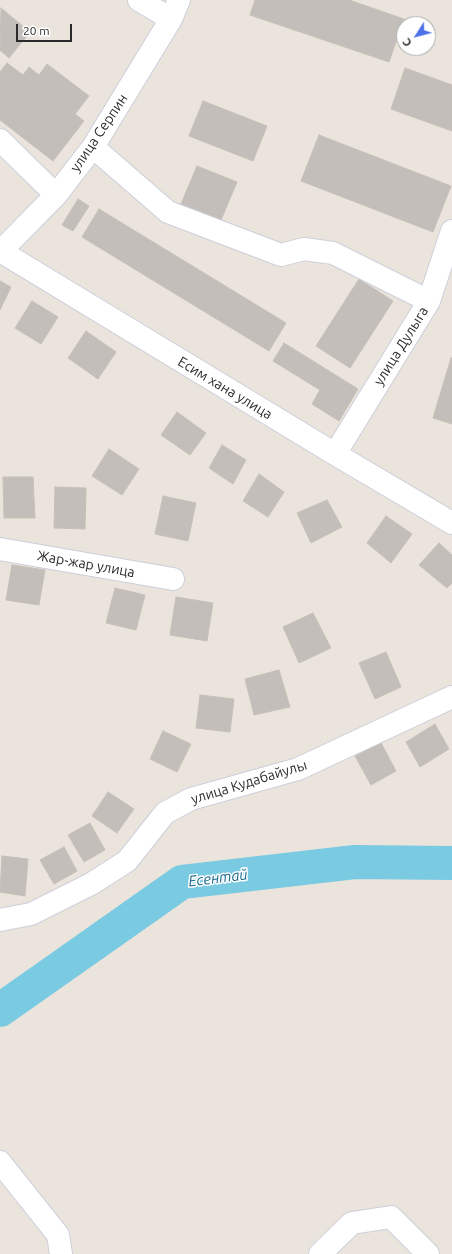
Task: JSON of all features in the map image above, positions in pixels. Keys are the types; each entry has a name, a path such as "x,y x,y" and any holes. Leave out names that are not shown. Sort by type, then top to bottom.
{"street":[{"path":"139,0 175,9"},
{"name":"улица Серпин","path":"0,251 56,195 93,147 175,9"},
{"path":"0,140 56,195"},
{"path":"93,147 168,212 280,255 304,249 333,253 429,301"},
{"name":"улица Дулыга","path":"335,454 429,301 452,230"},
{"name":"Есим хана улица","path":"0,251 335,454 452,523"},
{"name":"Жар-жар улица","path":"0,549 173,579"},
{"name":"улица Кудабайулы","path":"0,920 31,914 91,884 127,860 165,813 191,799 298,769 452,697"},
{"path":"0,1162 58,1235 61,1254"},
{"path":"320,1254 352,1224 391,1218 428,1254"}],"building":[{"path":"255,0 349,0 396,16 396,42 389,62 250,15"},
{"path":"1,8 30,32 9,58 0,50"},
{"path":"7,63 23,75 29,67 39,75 47,64 89,96 75,114 84,121 53,161 0,120 0,72"},
{"path":"405,68 452,85 452,131 391,109"},
{"path":"203,101 267,126 253,161 189,136"},
{"path":"319,135 451,186 433,232 301,181"},
{"path":"197,166 237,182 221,220 181,204"},
{"path":"78,199 89,206 73,231 62,225"},
{"path":"99,209 286,323 269,351 82,237"},
{"path":"359,279 393,301 350,368 316,346"},
{"path":"0,281 11,287 0,310"},
{"path":"32,301 58,317 41,344 15,328"},
{"path":"86,331 116,352 98,379 68,358"},
{"path":"284,343 358,389 339,421 312,404 320,390 273,361"},
{"path":"452,358 452,424 433,418"},
{"path":"177,412 206,433 190,455 161,435"},
{"path":"222,445 246,460 233,484 209,468"},
{"path":"109,449 139,469 122,495 92,476"},
{"path":"259,474 284,492 268,517 243,501"},
{"path":"3,477 33,477 35,518 4,518"},
{"path":"55,487 86,488 85,529 54,528"},
{"path":"163,496 196,503 188,541 155,534"},
{"path":"327,500 342,527 311,543 297,513"},
{"path":"386,516 412,534 391,563 367,543"},
{"path":"439,543 452,555 452,583 447,588 419,565"},
{"path":"12,565 45,570 39,605 6,600"},
{"path":"115,588 145,595 136,630 106,623"},
{"path":"176,597 213,603 207,641 170,635"},
{"path":"313,613 331,648 299,663 283,627"},
{"path":"386,652 401,687 375,699 359,663"},
{"path":"279,670 290,707 254,715 245,679"},
{"path":"200,695 234,699 230,732 196,728"},
{"path":"435,724 449,749 420,767 406,742"},
{"path":"163,731 191,744 177,772 150,759"},
{"path":"381,743 396,771 371,785 355,756"},
{"path":"108,792 134,809 117,833 92,816"},
{"path":"90,823 105,850 84,862 68,835"},
{"path":"64,847 77,871 54,884 40,860"},
{"path":"2,856 28,859 25,896 0,892"}],"waterway":[{"name":"Есентай","path":"0,1010 182,882 355,862 452,863"}]}
